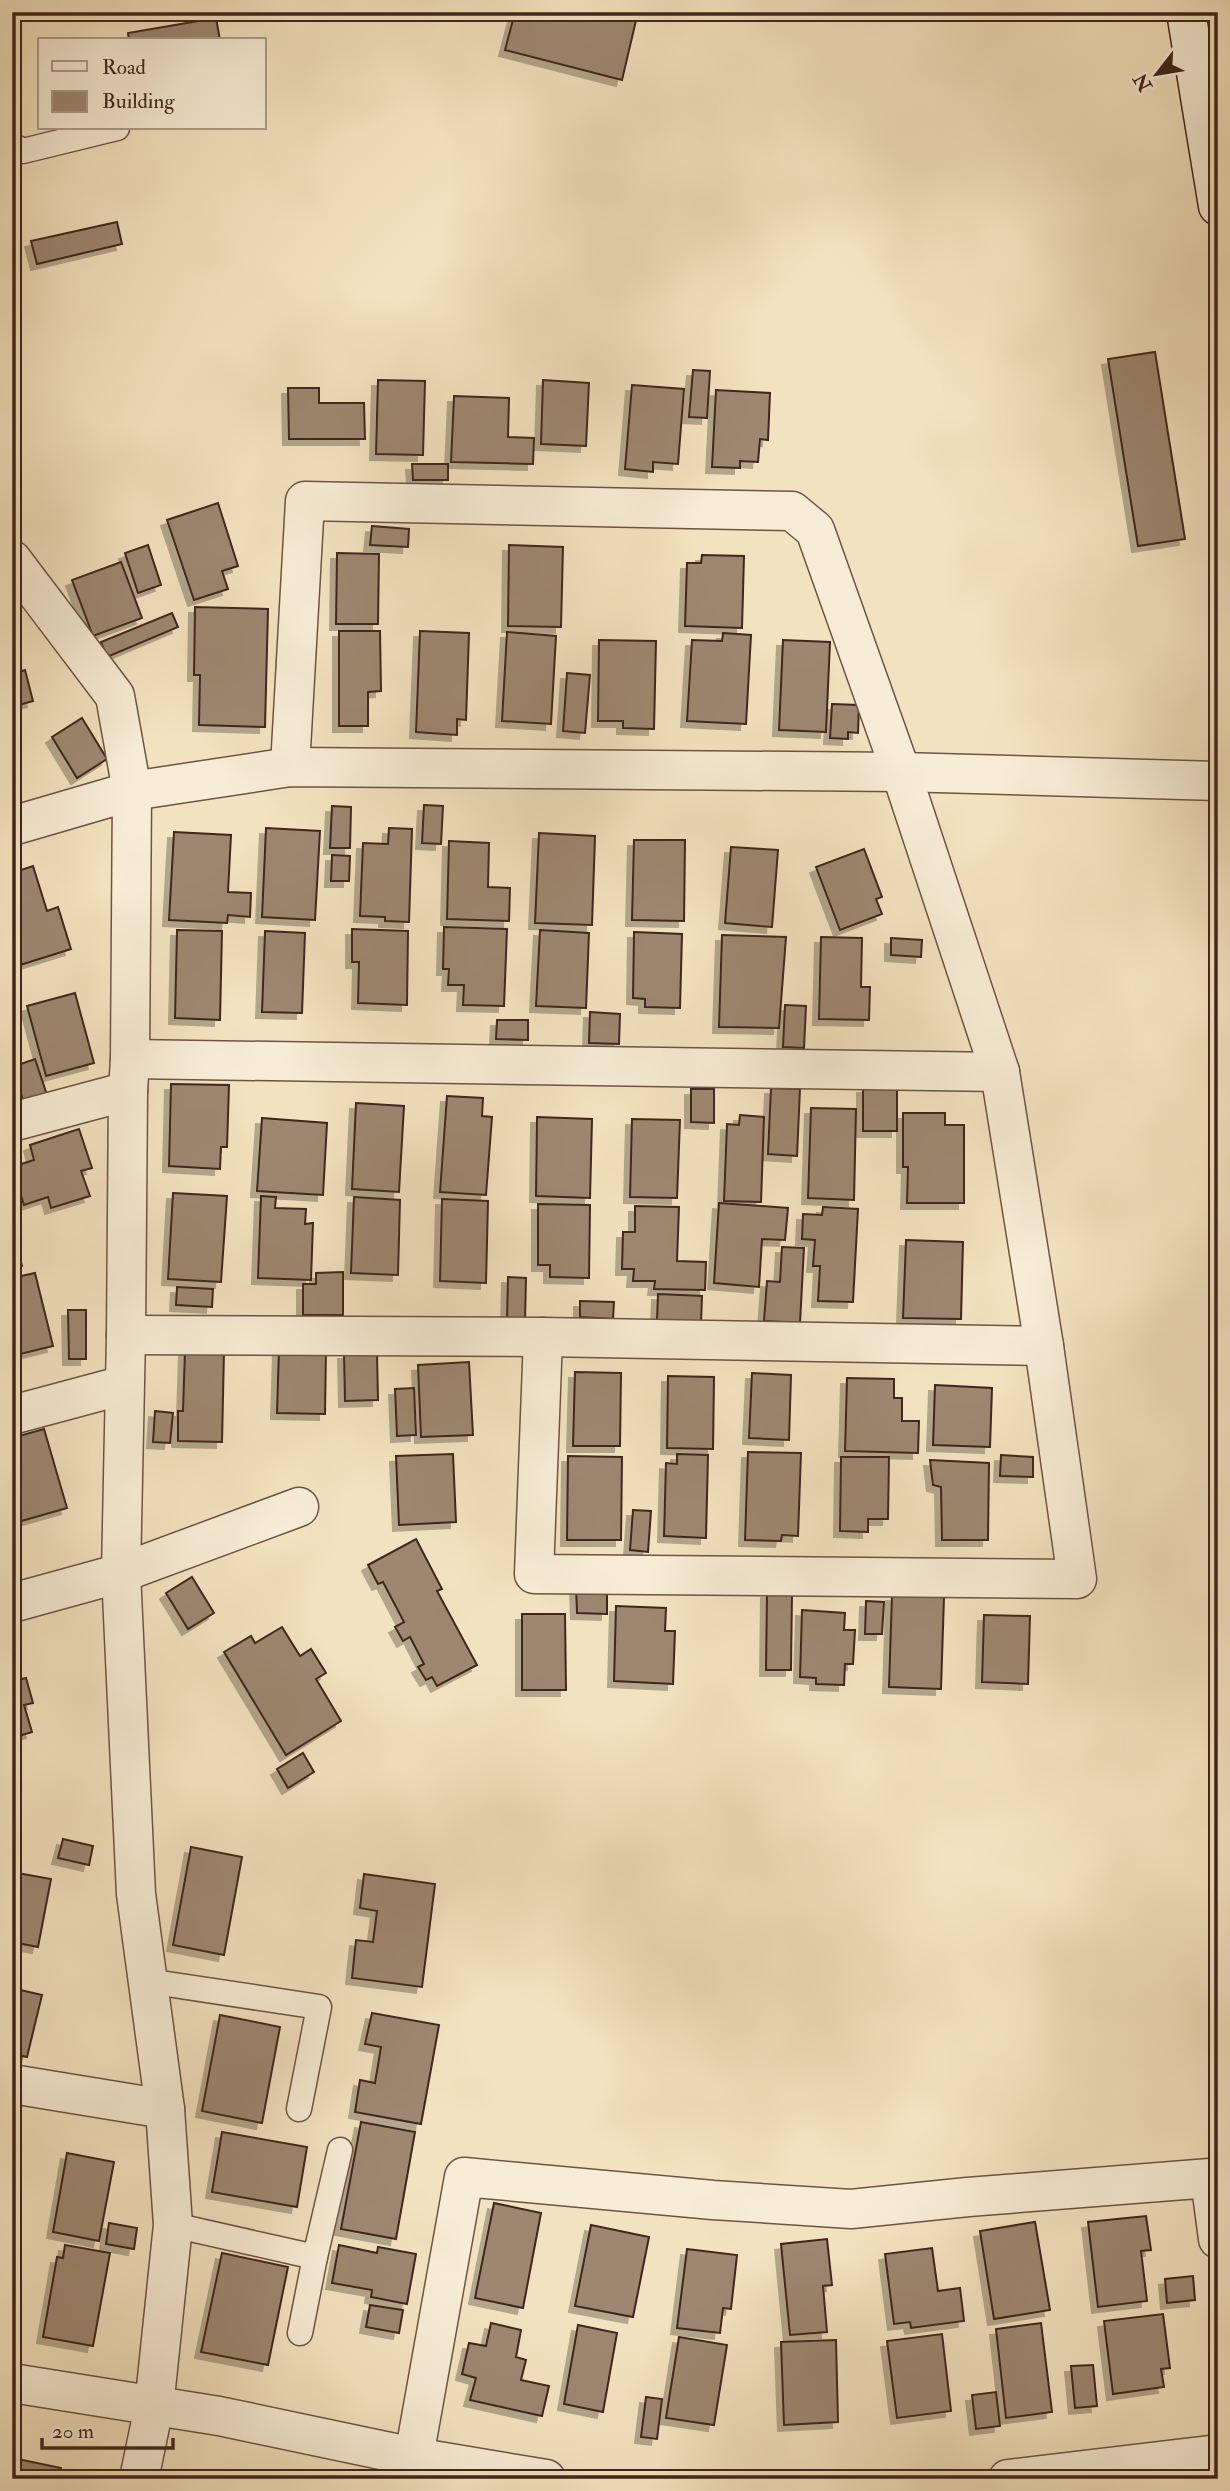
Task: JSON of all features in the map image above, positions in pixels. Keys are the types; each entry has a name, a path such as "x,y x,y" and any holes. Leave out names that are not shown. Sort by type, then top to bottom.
{"street":[{"path":"1186,12 1218,206"},
{"path":"290,767 305,501 792,511 815,530 901,772 1000,1072 1044,1346 1077,1579 534,1574 543,1337"},
{"path":"12,560 115,696 132,791 121,1573 136,1894 165,2109 173,2225 154,2407 139,2479"},
{"path":"12,825 132,791 290,767 901,772 1218,781"},
{"path":"12,1122 129,1075 1000,1072"},
{"path":"126,1335 543,1337 1044,1346"},
{"path":"12,1415 124,1385"},
{"path":"12,1603 121,1573 299,1507"},
{"path":"12,2084 165,2109"},
{"path":"412,2468 464,2177 713,2200 851,2209 1210,2178 1218,2239"},
{"path":"12,2383 219,2416 412,2468 546,2479"},
{"path":"1008,2479 1218,2454"}],"lane":[{"path":"12,145 23,150 108,130"},
{"path":"147,1981 319,2007 299,2109"},
{"path":"300,2333 340,2150"},
{"path":"173,2225 315,2257"}],"building":[{"path":"515,12 638,12 622,80 505,50"},
{"path":"216,18 220,38 129,38 128,33"},
{"path":"117,222 122,244 37,264 31,241"},
{"path":"1155,352 1185,539 1138,546 1108,359"},
{"path":"693,370 710,371 707,418 689,417"},
{"path":"378,380 425,381 423,455 376,454"},
{"path":"543,380 589,383 586,446 541,444"},
{"path":"632,385 684,389 678,464 653,462 653,472 625,469"},
{"path":"288,388 319,388 319,403 364,403 365,439 289,439"},
{"path":"716,390 770,393 768,440 760,439 758,462 740,461 740,468 712,467"},
{"path":"454,396 509,398 508,437 534,438 533,464 451,462"},
{"path":"412,464 448,464 448,480 413,480"},
{"path":"218,503 238,566 222,571 228,589 194,600 167,520"},
{"path":"372,526 409,529 408,547 370,545"},
{"path":"148,545 161,585 138,593 125,553"},
{"path":"509,545 563,547 561,627 508,626"},
{"path":"337,553 379,554 378,624 336,624"},
{"path":"702,555 744,556 742,628 685,626 687,563 701,563"},
{"path":"121,562 142,618 93,636 72,580"},
{"path":"195,607 268,609 265,727 199,725 200,675 194,675"},
{"path":"172,613 178,627 107,657 101,642"},
{"path":"339,631 380,631 381,691 368,692 368,726 339,726"},
{"path":"420,631 469,633 466,720 457,719 457,735 416,732"},
{"path":"507,632 556,636 551,724 502,721"},
{"path":"723,633 751,635 746,724 687,721 692,640 722,641"},
{"path":"599,640 656,641 654,729 623,728 623,721 598,721"},
{"path":"783,640 830,642 826,732 779,730"},
{"path":"25,670 33,701 12,707 12,674"},
{"path":"567,673 590,675 585,733 563,731"},
{"path":"832,704 859,705 858,733 848,732 848,739 830,738"},
{"path":"82,718 107,759 77,778 52,737"},
{"path":"424,805 443,806 441,844 422,843"},
{"path":"332,806 351,807 350,848 330,848"},
{"path":"266,828 320,831 315,920 262,917"},
{"path":"389,828 412,829 409,922 360,916 363,843 388,844"},
{"path":"174,832 231,835 228,892 251,893 250,917 228,915 227,923 169,920"},
{"path":"539,833 595,836 592,925 535,923"},
{"path":"634,840 685,840 684,921 632,920"},
{"path":"449,841 489,843 488,887 510,888 509,921 447,919"},
{"path":"731,847 778,850 772,927 725,923"},
{"path":"864,849 882,897 876,899 882,914 840,930 816,867"},
{"path":"332,855 350,856 349,881 331,881"},
{"path":"33,866 47,911 58,907 71,949 17,966 12,951 12,873"},
{"path":"444,927 507,929 504,1006 463,1005 464,985 448,985 449,969 443,969"},
{"path":"352,929 408,931 407,1005 358,1003 359,962 352,962"},
{"path":"177,930 222,931 220,1020 175,1018"},
{"path":"540,930 589,933 586,1008 536,1006"},
{"path":"265,931 305,933 302,1013 262,1012"},
{"path":"634,932 682,934 680,1008 645,1007 645,999 633,998"},
{"path":"722,935 786,937 779,1028 719,1027"},
{"path":"821,937 862,938 861,987 870,987 869,1020 819,1019"},
{"path":"891,938 922,940 921,957 891,955"},
{"path":"75,993 94,1063 46,1076 27,1006"},
{"path":"785,1005 806,1006 804,1048 783,1047"},
{"path":"590,1012 620,1014 619,1044 589,1043"},
{"path":"497,1020 528,1020 528,1040 496,1039"},
{"path":"35,1059 47,1095 24,1103 12,1067"},
{"path":"171,1084 229,1085 227,1147 221,1147 220,1169 169,1166"},
{"path":"863,1087 897,1087 897,1131 863,1131"},
{"path":"771,1088 800,1089 797,1156 768,1154"},
{"path":"691,1089 714,1089 714,1123 691,1122"},
{"path":"447,1096 483,1098 482,1116 492,1117 486,1195 440,1192"},
{"path":"356,1103 404,1106 399,1192 352,1189"},
{"path":"811,1108 856,1109 854,1200 808,1198"},
{"path":"903,1113 945,1113 945,1125 964,1125 964,1203 907,1203 908,1167 903,1167"},
{"path":"740,1115 764,1117 761,1202 724,1201 727,1124 739,1125"},
{"path":"537,1117 592,1119 590,1198 536,1196"},
{"path":"262,1118 327,1123 323,1195 257,1191"},
{"path":"632,1119 680,1120 677,1198 630,1197"},
{"path":"79,1129 92,1168 81,1171 90,1196 51,1208 48,1197 24,1205 12,1167 34,1160 30,1145"},
{"path":"173,1193 227,1196 221,1282 168,1279"},
{"path":"261,1196 276,1197 275,1208 306,1209 305,1224 313,1223 311,1280 258,1278"},
{"path":"354,1197 400,1200 398,1275 351,1273"},
{"path":"442,1199 488,1201 486,1283 440,1281"},
{"path":"719,1203 788,1208 785,1240 762,1239 759,1287 714,1283"},
{"path":"538,1204 590,1205 589,1278 550,1277 550,1265 538,1265"},
{"path":"635,1206 679,1207 677,1261 706,1262 705,1290 654,1289 655,1281 633,1281 634,1269 622,1269 623,1232 635,1232"},
{"path":"823,1207 858,1209 853,1302 818,1301 820,1266 813,1266 815,1240 802,1239 803,1214 822,1215"},
{"path":"14,1213 21,1237 15,1239 22,1266 12,1268 12,1214"},
{"path":"906,1240 963,1242 961,1319 903,1318"},
{"path":"782,1247 804,1248 800,1323 764,1321 767,1281 780,1282"},
{"path":"343,1272 343,1315 303,1315 303,1284 316,1284 316,1273"},
{"path":"35,1273 53,1346 12,1356 12,1278"},
{"path":"508,1277 526,1278 525,1321 507,1320"},
{"path":"177,1287 213,1289 212,1307 176,1305"},
{"path":"658,1294 702,1296 701,1323 657,1320"},
{"path":"580,1301 614,1302 613,1319 580,1317"},
{"path":"68,1310 86,1310 86,1359 69,1359"},
{"path":"279,1348 326,1349 325,1414 277,1413"},
{"path":"185,1350 224,1351 222,1442 178,1441 178,1411 183,1411"},
{"path":"344,1353 377,1353 378,1400 345,1401"},
{"path":"469,1362 473,1435 421,1437 418,1365"},
{"path":"575,1372 621,1373 620,1446 573,1446"},
{"path":"752,1373 791,1375 789,1440 749,1438"},
{"path":"668,1376 714,1377 713,1449 667,1448"},
{"path":"847,1378 894,1379 894,1398 902,1398 902,1421 919,1421 918,1453 845,1451"},
{"path":"935,1385 992,1388 990,1447 933,1445"},
{"path":"414,1388 416,1435 397,1436 395,1389"},
{"path":"155,1411 173,1413 170,1443 153,1442"},
{"path":"44,1429 67,1508 18,1522 12,1504 12,1438"},
{"path":"748,1452 801,1453 798,1536 782,1535 781,1541 745,1540"},
{"path":"453,1454 456,1522 399,1525 396,1456"},
{"path":"677,1454 708,1455 706,1538 664,1536 666,1463 677,1464"},
{"path":"1001,1455 1033,1457 1033,1477 1000,1476"},
{"path":"568,1456 622,1457 621,1540 567,1540"},
{"path":"841,1457 889,1457 888,1519 868,1519 868,1532 840,1531"},
{"path":"930,1460 989,1463 988,1540 942,1540 941,1487 933,1485"},
{"path":"633,1510 651,1511 648,1552 630,1550"},
{"path":"416,1539 442,1589 437,1591 477,1665 437,1686 432,1677 426,1680 418,1667 424,1664 410,1637 403,1641 395,1627 404,1622 383,1582 378,1584 368,1565"},
{"path":"192,1577 214,1613 188,1629 166,1593"},
{"path":"576,1587 607,1588 607,1614 577,1613"},
{"path":"767,1592 792,1593 791,1670 766,1670"},
{"path":"892,1595 944,1597 941,1689 889,1687"},
{"path":"866,1601 884,1602 882,1634 865,1634"},
{"path":"616,1606 666,1608 665,1631 675,1631 673,1684 614,1681"},
{"path":"802,1610 845,1613 844,1630 855,1630 853,1664 845,1664 844,1685 816,1684 816,1678 800,1677"},
{"path":"522,1614 565,1614 566,1690 522,1690"},
{"path":"984,1615 1030,1616 1028,1684 982,1682"},
{"path":"282,1627 300,1656 311,1649 326,1673 316,1679 341,1721 286,1755 224,1652 251,1636 255,1643"},
{"path":"12,1666 17,1680 26,1678 33,1703 24,1705 32,1732 12,1738"},
{"path":"303,1753 314,1772 288,1788 277,1769"},
{"path":"63,1839 93,1846 89,1865 58,1858"},
{"path":"191,1847 242,1857 224,1955 173,1945"},
{"path":"12,1872 51,1879 38,1947 12,1942"},
{"path":"364,1874 435,1884 422,1987 352,1978 356,1940 373,1942 377,1911 360,1908"},
{"path":"12,1988 42,1995 27,2057 17,2055 13,2066"},
{"path":"372,2013 439,2025 421,2124 355,2112 360,2080 375,2083 381,2047 365,2044"},
{"path":"220,2015 280,2027 262,2123 202,2111"},
{"path":"361,2122 415,2132 396,2239 341,2229"},
{"path":"222,2132 307,2147 297,2207 212,2192"},
{"path":"12,2149 18,2150 12,2183"},
{"path":"67,2153 114,2162 99,2241 53,2232"},
{"path":"494,2203 541,2213 523,2308 475,2298"},
{"path":"1146,2216 1151,2250 1141,2251 1147,2301 1098,2307 1088,2222"},
{"path":"1035,2222 1050,2310 994,2319 980,2231"},
{"path":"109,2223 137,2228 134,2249 106,2244"},
{"path":"591,2225 649,2237 633,2317 575,2306"},
{"path":"827,2239 832,2285 823,2286 827,2332 790,2335 781,2244"},
{"path":"65,2245 110,2253 93,2346 43,2337 57,2257 63,2258"},
{"path":"339,2245 377,2253 378,2247 416,2254 407,2304 371,2297 372,2290 332,2283"},
{"path":"932,2248 938,2291 960,2288 964,2321 911,2328 910,2322 894,2324 885,2254"},
{"path":"687,2249 737,2255 731,2309 723,2308 720,2333 677,2328"},
{"path":"222,2253 288,2267 268,2365 201,2352"},
{"path":"1193,2276 1195,2300 1167,2303 1165,2279"},
{"path":"370,2305 403,2310 399,2333 366,2327"},
{"path":"1163,2314 1170,2368 1161,2369 1164,2387 1113,2394 1104,2321"},
{"path":"491,2323 521,2330 516,2357 526,2360 521,2380 549,2386 542,2416 470,2400 476,2378 462,2374 469,2343 486,2346"},
{"path":"1041,2323 1052,2412 1006,2418 996,2329"},
{"path":"578,2325 617,2333 603,2412 564,2404"},
{"path":"942,2334 951,2411 897,2418 887,2341"},
{"path":"679,2337 727,2345 714,2425 666,2418"},
{"path":"836,2340 838,2422 784,2425 781,2342"},
{"path":"1093,2365 1097,2406 1075,2408 1071,2366"},
{"path":"996,2392 1000,2426 976,2429 972,2395"},
{"path":"646,2397 662,2399 657,2439 641,2437"},
{"path":"13,2458 61,2468 59,2479 12,2479"}]}
